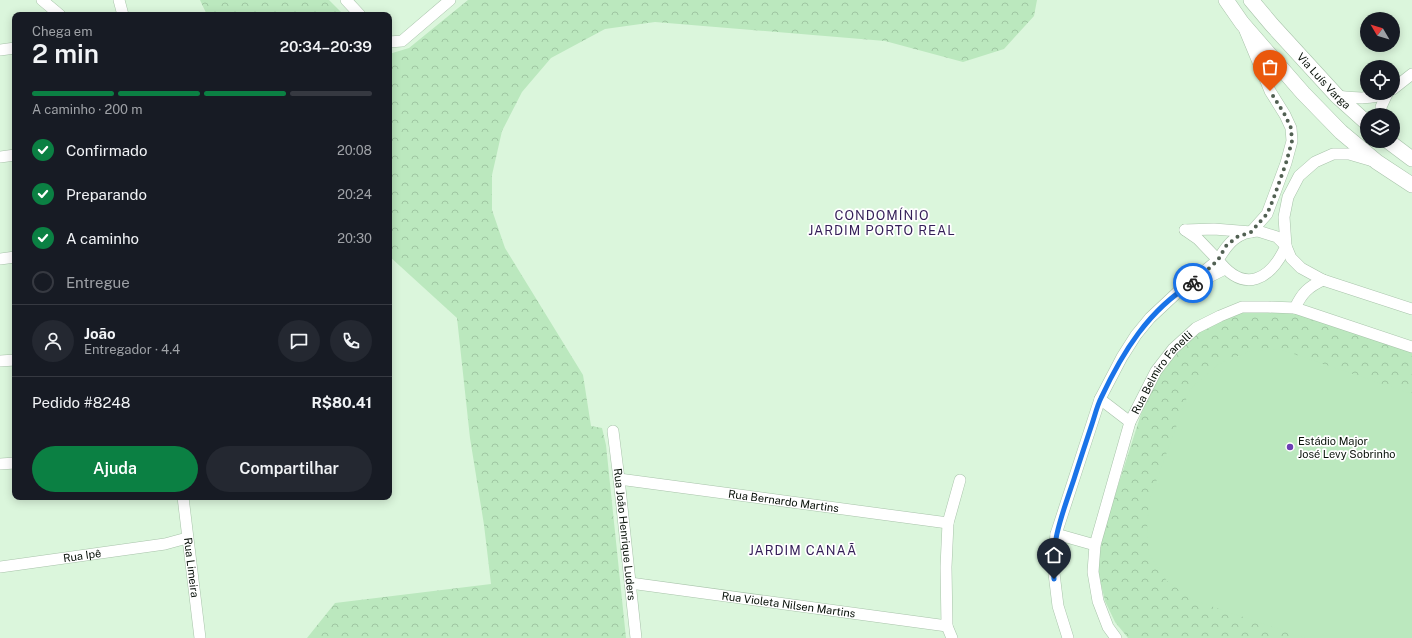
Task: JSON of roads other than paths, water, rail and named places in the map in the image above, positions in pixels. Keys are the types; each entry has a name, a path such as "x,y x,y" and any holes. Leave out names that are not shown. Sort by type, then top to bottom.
{"main road":[{"name":"Via Luís Varga","path":"1226,0 1242,23 1341,132 1377,162 1412,185"},
{"name":"Via Luís Varga","path":"1251,0 1337,96 1360,117"},
{"path":"1397,148 1412,159"}],"street":[{"path":"42,0 56,12"},
{"path":"119,0 122,12"},
{"path":"346,0 357,12"},
{"path":"392,42 402,41 450,0"},
{"path":"1222,265 1226,246 1237,237 1251,232 1267,214 1286,163 1292,141 1291,128 1270,91 1242,23"},
{"path":"0,50 12,48"},
{"path":"1400,83 1412,74"},
{"path":"1337,96 1360,98"},
{"path":"1377,162 1349,154 1333,154 1315,162 1298,176 1288,197 1284,216 1286,246 1291,258 1301,268 1323,280 1412,309"},
{"path":"0,156 12,155"},
{"path":"1214,229 1266,233 1277,237 1286,246 1280,259 1271,270 1259,278 1246,280 1235,276 1222,265 1198,239 1185,230 1214,229"},
{"path":"0,259 12,257"},
{"path":"1068,638 1058,606 1053,565 1056,534 1100,399 1122,357 1136,335 1150,318 1181,289 1195,281 1207,269 1222,265"},
{"path":"1295,308 1300,297 1310,286 1323,280"},
{"name":"Rua Belmiro Fanelli","path":"1116,638 1108,627 1098,601 1093,572 1095,545 1130,422 1156,371 1173,349 1196,328 1220,316 1242,307 1268,306 1295,308 1412,347"},
{"path":"0,361 12,360"},
{"path":"1100,399 1130,422"},
{"name":"Rua João Henrique Luders","path":"613,431 636,638"},
{"path":"0,464 12,463"},
{"name":"Rua Bernardo Martins","path":"619,479 948,523"},
{"path":"952,638 947,626 946,567 948,523 960,480"},
{"name":"Rua Limeira","path":"183,500 200,638"},
{"path":"1056,534 1095,545"},
{"name":"Rua Ipê","path":"0,567 165,544 188,544"},
{"name":"Rua Violeta Nilsen Martins","path":"630,583 947,626"}],"place":[{"name":"Estádio Major José Levy Sobrinho","path":"1290,447"}],"district":[{"name":"CONDOMÍNIO JARDIM PORTO REAL","path":"882,222"},
{"name":"JARDIM CANAÃ","path":"803,550"}]}
